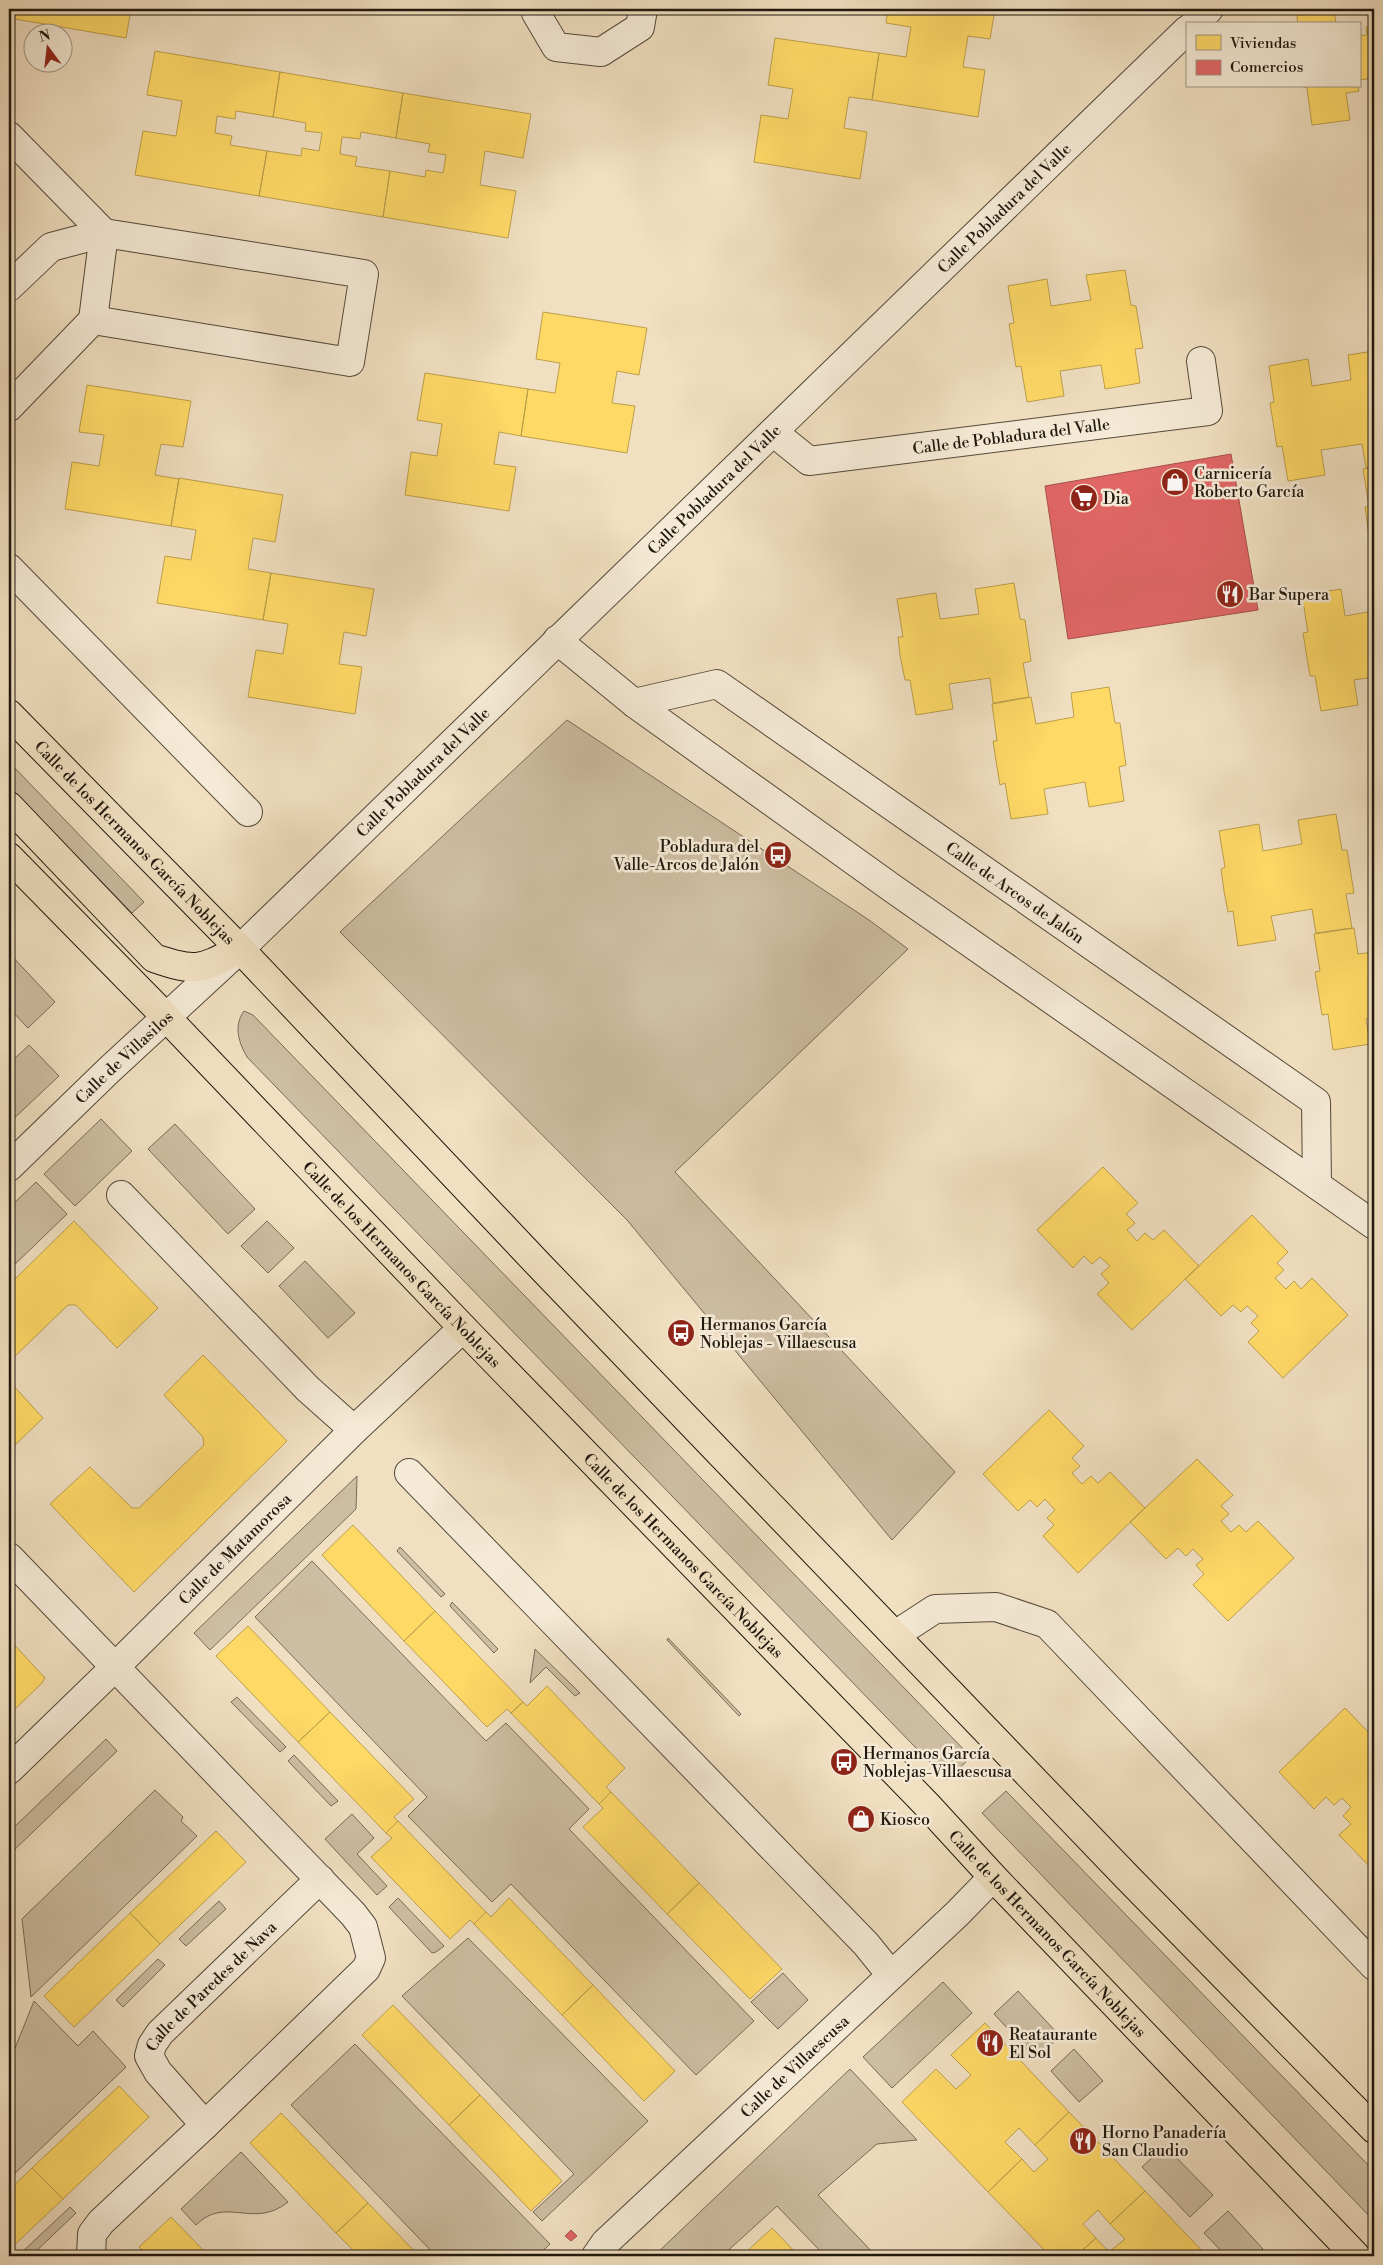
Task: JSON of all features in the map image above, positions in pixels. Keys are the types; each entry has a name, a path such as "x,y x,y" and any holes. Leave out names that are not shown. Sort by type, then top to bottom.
{"main road":[{"name":"Calle de los Hermanos García Noblejas","path":"9,714 240,949 541,1267 1128,1878 1374,2129"},
{"name":"Calle de los Hermanos García Noblejas","path":"9,806 154,958 183,968 207,966 240,949"},
{"name":"Calle de los Hermanos García Noblejas","path":"9,857 166,1017 463,1328 927,1805 1352,2255"}],"street":[{"path":"537,9 536,13 556,46 601,52 640,27 643,9"},
{"path":"1196,22 1209,9"},
{"name":"Calle Pobladura del Valle","path":"240,949 1186,31"},
{"path":"9,136 104,233"},
{"path":"9,407 93,320 104,233"},
{"path":"9,286 51,247 104,233 364,274 350,362 93,320"},
{"name":"Calle de Pobladura del Valle","path":"773,432 809,461 1208,411 1201,360"},
{"path":"9,568 248,812"},
{"path":"557,640 634,704 892,888 1374,1225"},
{"name":"Calle de Arcos de Jalón","path":"634,704 717,684 1300,1090 1316,1102 1317,1185"},
{"name":"Calle de Villasilos","path":"9,1167 240,949"},
{"path":"121,1195 308,1389 354,1430"},
{"name":"Calle de Matamorosa","path":"9,1770 354,1430 463,1328"},
{"path":"409,1473 866,1944 891,1975"},
{"path":"9,1557 353,1914 363,1927 371,1958 366,1969 205,2126 101,2222 92,2234 90,2256"},
{"path":"895,1634 935,1609 996,1607 1048,1624 1374,1966"},
{"name":"Calle de Villaescusa","path":"596,2256 605,2243 993,1877"},
{"name":"Calle de Paredes de Nava","path":"205,2126 158,2072 149,2056 152,2045 160,2033 320,1879"}],"shaded area":[{"path":"567,720 869,920 908,949 675,1172 955,1472 892,1540 627,1220 340,932"},
{"path":"9,762 144,902 132,913 9,786"},
{"path":"9,953 55,1002 28,1028 9,1008"},
{"path":"244,1011 253,1015 971,1757 947,1780 247,1057 238,1034 239,1023"},
{"path":"29,1045 59,1076 9,1123 9,1064"},
{"path":"101,1119 132,1151 75,1206 44,1174"},
{"path":"175,1124 255,1209 228,1234 148,1149"},
{"path":"36,1182 67,1214 9,1270 9,1208"},
{"path":"267,1221 294,1248 268,1273 241,1246"},
{"path":"305,1261 355,1313 328,1338 279,1286"},
{"path":"357,1476 356,1509 210,1650 194,1633"},
{"path":"400,1547 445,1594 441,1597 397,1551"},
{"path":"312,1561 486,1741 506,1723 589,1809 569,1829 754,2021 696,2075 511,1884 492,1902 408,1816 427,1797 255,1617"},
{"path":"452,1602 498,1649 494,1653 450,1606"},
{"path":"668,1638 741,1714 739,1716 667,1640"},
{"path":"535,1649 580,1693 575,1696 546,1667 530,1683"},
{"path":"237,1697 286,1747 280,1752 231,1702"},
{"path":"106,1739 117,1751 9,1855 9,1832"},
{"path":"294,1755 338,1801 331,1806 288,1761"},
{"path":"155,1790 183,1817 181,1821 197,1836 31,1997 22,1919"},
{"path":"1006,1791 1374,2171 1374,2221 982,1813"},
{"path":"352,1814 374,1838 357,1854 387,1886 377,1895 325,1839"},
{"path":"398,1898 444,1946 432,1953 389,1907"},
{"path":"219,1901 226,1909 186,1946 179,1939"},
{"path":"468,1938 648,2121 542,2221 533,2212 574,2174 402,1996"},
{"path":"158,1959 165,1965 123,2007 116,2000"},
{"path":"783,1973 808,2000 778,2029 751,2002"},
{"path":"943,1982 972,2013 892,2088 863,2057"},
{"path":"1018,1991 1060,2036 1036,2059 994,2014"},
{"path":"34,2001 78,2046 93,2031 126,2067 9,2179 9,2063"},
{"path":"355,2044 550,2244 537,2256 436,2256 291,2105"},
{"path":"1074,2049 1103,2081 1079,2102 1051,2071"},
{"path":"850,2069 917,2140 877,2144 818,2195 876,2256 825,2256 777,2206 722,2256 654,2256"},
{"path":"1165,2146 1213,2195 1190,2217 1142,2167"},
{"path":"241,2152 288,2202 275,2210 263,2213 218,2213 207,2217 196,2225 181,2209"},
{"path":"70,2207 76,2213 31,2256 19,2255"},
{"path":"1228,2211 1263,2249 1255,2256 1226,2256 1204,2233"}],"building: Viviendas":[{"path":"9,9 131,9 126,38 72,29 72,22 32,22 9,18"},
{"path":"888,9 995,9 990,39 968,36 963,67 985,70 978,117 872,100 879,53 906,57 911,27 886,23"},
{"path":"1296,9 1334,9 1336,22 1298,22"},
{"path":"1374,26 1374,85 1373,78 1360,80 1360,36 1367,35 1366,27"},
{"path":"775,38 879,53 872,100 849,97 844,128 867,132 860,179 754,162 761,115 788,119 793,89 768,85"},
{"path":"155,51 280,72 273,117 236,111 235,119 217,116 215,133 232,136 230,145 267,151 259,196 135,175 143,131 176,136 182,101 147,95"},
{"path":"280,72 403,93 396,138 361,132 360,139 342,137 340,154 357,157 355,166 390,171 383,217 259,196 267,151 301,156 302,148 319,151 322,133 305,131 306,123 273,117"},
{"path":"1307,88 1358,88 1359,91 1346,93 1350,120 1312,125"},
{"path":"403,93 531,114 523,158 485,151 480,185 516,191 508,238 383,217 390,171 425,177 426,170 443,173 446,155 428,152 430,144 396,138"},
{"path":"1125,270 1131,305 1136,306 1143,348 1135,349 1140,383 1105,389 1101,365 1060,371 1064,396 1027,402 1021,366 1016,367 1009,324 1014,323 1008,286 1047,279 1051,306 1091,300 1086,275"},
{"path":"543,312 647,328 639,375 617,371 612,403 635,406 627,453 521,436 528,389 555,393 560,363 536,359"},
{"path":"1374,351 1374,467 1366,468 1362,444 1321,450 1325,475 1288,481 1282,446 1277,447 1270,403 1274,402 1269,366 1308,359 1312,386 1351,380 1348,355"},
{"path":"425,373 528,389 521,436 499,432 494,464 516,467 509,511 405,495 411,452 437,456 442,424 417,420"},
{"path":"87,385 191,401 183,447 161,444 155,475 179,479 171,526 65,509 72,462 99,466 104,435 79,432"},
{"path":"1374,467 1374,550 1371,550 1365,507 1369,506 1363,469"},
{"path":"179,478 283,495 275,542 253,538 248,569 271,573 263,620 157,603 165,556 191,560 196,530 171,526"},
{"path":"271,573 374,589 366,636 344,632 339,664 362,667 355,714 248,697 256,650 283,654 288,624 263,620"},
{"path":"1014,583 1020,619 1025,620 1031,661 1023,663 1029,697 993,703 990,678 949,684 953,709 916,715 910,680 905,680 900,655 898,637 903,637 897,599 936,593 940,619 979,614 975,589"},
{"path":"1341,589 1345,616 1374,611 1374,677 1354,680 1358,705 1321,711 1315,676 1310,676 1303,633 1308,632 1302,595"},
{"path":"1109,687 1115,723 1120,723 1126,765 1119,767 1124,801 1089,807 1085,782 1044,789 1048,814 1011,819 1005,783 1000,785 996,761 993,741 997,741 992,704 1031,697 1036,724 1074,717 1071,693"},
{"path":"1336,814 1342,850 1347,850 1354,893 1346,894 1352,928 1316,933 1312,909 1271,916 1276,940 1238,946 1233,911 1228,912 1224,891 1221,869 1225,867 1219,831 1259,824 1263,851 1302,844 1298,820"},
{"path":"1354,928 1358,954 1374,952 1374,1018 1366,1019 1370,1044 1333,1050 1328,1014 1322,1015 1315,972 1320,971 1314,934"},
{"path":"1103,1167 1138,1203 1126,1214 1135,1223 1127,1230 1137,1241 1145,1233 1153,1240 1164,1230 1199,1266 1132,1330 1097,1294 1109,1283 1101,1274 1110,1266 1100,1257 1092,1264 1084,1256 1073,1268 1037,1230"},
{"path":"1252,1215 1288,1252 1277,1263 1284,1270 1275,1278 1286,1289 1294,1281 1301,1289 1312,1278 1348,1315 1283,1378 1248,1342 1259,1331 1251,1323 1258,1316 1247,1306 1241,1312 1233,1305 1221,1316 1185,1279"},
{"path":"74,1221 158,1308 117,1348 76,1305 68,1305 9,1362 9,1285"},
{"path":"203,1355 287,1441 134,1592 50,1504 90,1467 132,1508 139,1508 204,1445 203,1437 164,1395"},
{"path":"9,1381 43,1418 9,1451"},
{"path":"1049,1410 1084,1446 1072,1458 1080,1466 1072,1473 1082,1484 1091,1476 1098,1483 1110,1472 1145,1508 1078,1573 1043,1536 1054,1525 1047,1518 1055,1510 1045,1499 1037,1507 1030,1500 1018,1511 983,1474"},
{"path":"1197,1459 1233,1495 1221,1506 1229,1514 1221,1521 1231,1532 1239,1525 1246,1532 1258,1521 1294,1558 1228,1621 1193,1585 1204,1574 1196,1565 1203,1559 1193,1549 1186,1556 1178,1548 1166,1559 1130,1522"},
{"path":"353,1525 435,1611 404,1641 322,1555"},
{"path":"435,1611 523,1702 511,1713 507,1709 487,1727 404,1641"},
{"path":"248,1626 330,1712 298,1742 216,1656"},
{"path":"9,1639 45,1678 9,1715"},
{"path":"547,1686 625,1768 606,1787 611,1792 599,1804 511,1713 523,1702 527,1706"},
{"path":"1345,1708 1374,1738 1374,1750 1368,1756 1374,1762 1374,1766 1369,1771 1374,1777 1374,1871 1339,1835 1351,1824 1343,1816 1351,1807 1342,1798 1334,1805 1326,1797 1314,1809 1279,1772"},
{"path":"330,1712 414,1799 394,1817 398,1821 386,1833 298,1742"},
{"path":"611,1792 699,1883 667,1914 583,1827 603,1808 599,1804"},
{"path":"398,1821 486,1912 474,1924 470,1920 450,1939 371,1857 392,1838 386,1833"},
{"path":"216,1831 246,1862 160,1944 130,1913"},
{"path":"699,1883 782,1969 750,1999 667,1914"},
{"path":"509,1898 593,1985 562,2015 474,1924 486,1912 491,1917"},
{"path":"130,1913 160,1944 74,2027 44,1996"},
{"path":"593,1985 675,2071 644,2101 562,2015"},
{"path":"393,2005 480,2095 449,2125 362,2035"},
{"path":"985,2023 1069,2112 1035,2145 1019,2128 1005,2142 1022,2159 988,2192 902,2102 936,2069 956,2089 971,2075 951,2055"},
{"path":"119,2086 149,2117 63,2199 32,2168"},
{"path":"480,2095 562,2181 531,2211 449,2125"},
{"path":"1069,2112 1145,2191 1110,2224 1098,2210 1083,2224 1096,2238 1076,2256 1050,2256 988,2192 1022,2159 1034,2172 1048,2159 1035,2145"},
{"path":"281,2113 368,2203 336,2233 250,2143"},
{"path":"32,2168 63,2199 9,2250 9,2190"},
{"path":"1145,2191 1207,2256 1076,2256 1096,2238 1109,2252 1125,2239 1110,2224"},
{"path":"368,2203 419,2256 359,2256 336,2233"},
{"path":"171,2217 209,2256 148,2256 139,2247"},
{"path":"772,2228 799,2256 742,2256"}],"building: Comercios":[{"path":"1231,454 1258,610 1068,639 1045,486"},
{"name":"Kiosco","path":"860,1810 871,1822 862,1829 852,1817"},
{"path":"571,2230 577,2236 571,2241 565,2236"}],"place":[{"name":"Carnicería Roberto García","path":"1175,482"},
{"name":"Dia","path":"1084,498"},
{"name":"Bar Supera","path":"1230,594"},
{"name":"Pobladura del Valle-Arcos de Jalón","path":"778,855"},
{"name":"Hermanos García Noblejas - Villaescusa","path":"681,1333"},
{"name":"Hermanos García Noblejas-Villaescusa","path":"844,1762"},
{"name":"Kiosco","path":"861,1819"},
{"name":"Reataurante El Sol","path":"990,2043"},
{"name":"Horno Panadería San Claudio","path":"1083,2141"}]}
